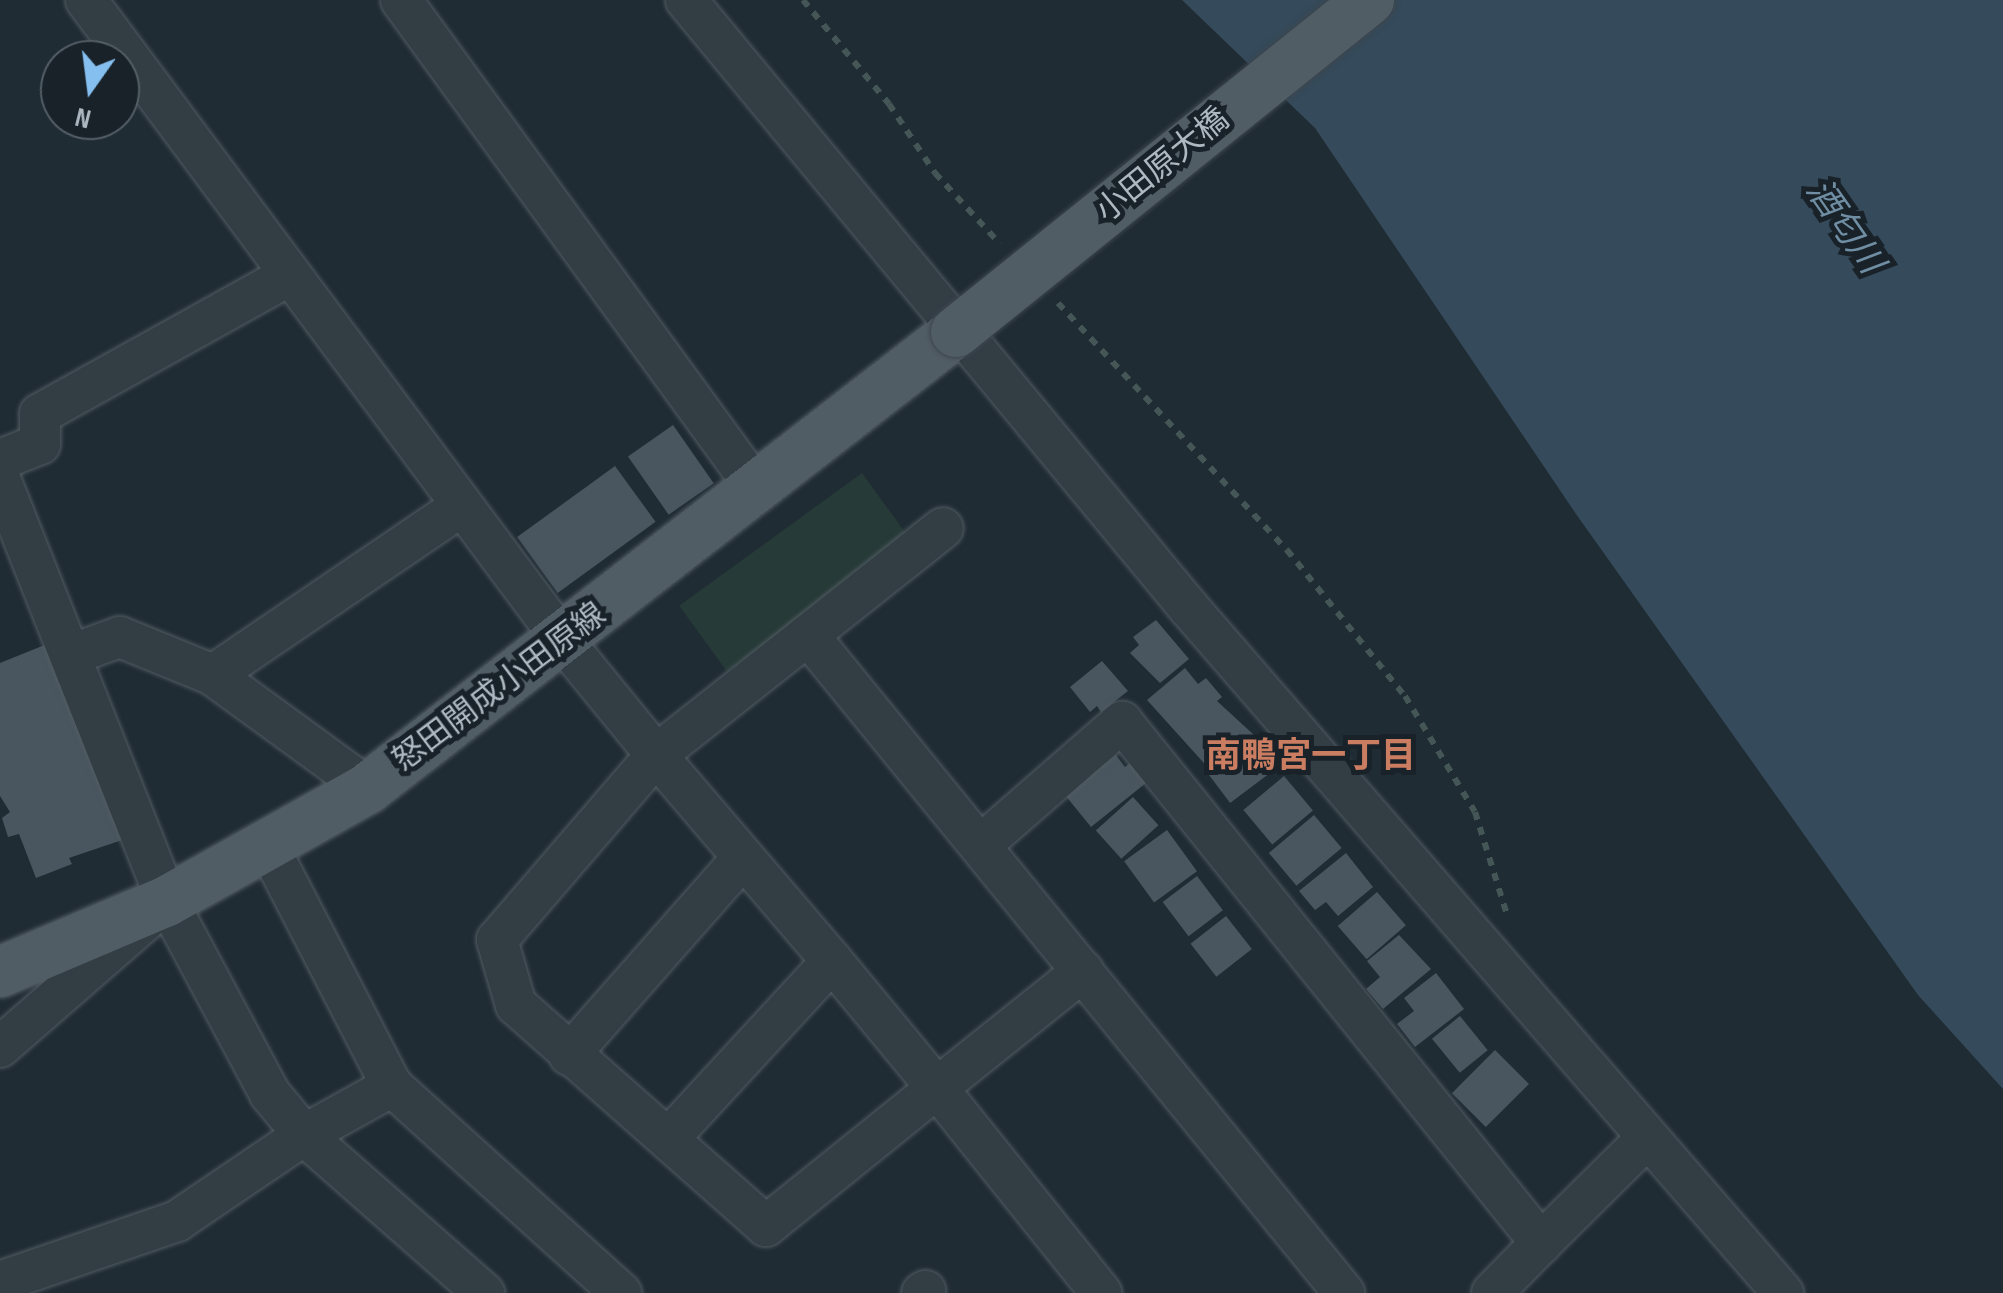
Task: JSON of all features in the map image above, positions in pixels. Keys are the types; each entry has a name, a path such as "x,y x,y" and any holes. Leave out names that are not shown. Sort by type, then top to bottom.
{"main road":[{"name":"小田原大橋","path":"956,332 1370,0"},
{"name":"怒田開成小田原線","path":"0,972 167,901 269,848 368,788 564,642 754,485 956,332"}],"street":[{"path":"86,0 564,642 742,859 832,960 1101,1293"},
{"path":"400,0 754,485"},
{"path":"686,0 956,332 1646,1139 1783,1293"},
{"path":"0,460 40,444 40,414 290,275"},
{"path":"0,480 167,901 270,1094 304,1135 484,1293"},
{"path":"213,675 462,506"},
{"path":"942,528 656,756 497,940 516,1006 766,1226 1083,971"},
{"path":"808,635 1344,1293"},
{"path":"70,656 120,637 213,675 368,788"},
{"path":"982,844 1122,722 1541,1244"},
{"path":"269,848 392,1086 621,1293"},
{"path":"569,1055 742,859"},
{"path":"0,1047 167,901"},
{"path":"668,1139 832,960"},
{"path":"5,1284 177,1221 304,1135 392,1086"},
{"path":"1492,1293 1646,1139"}],"path":[{"path":"803,0 890,104 935,173 1006,250"},
{"path":"1045,290 1287,550 1447,758 1508,905 1507,975"}],"green space":[{"path":"862,473 910,539 727,671 679,606"}],"water":[{"name":"酒匂川","path":"1182,0 2003,0 2003,1089 1918,995 1576,514 1315,128"}],"building":[{"path":"673,425 714,483 669,515 628,457"},
{"path":"615,466 656,522 558,593 517,537"},
{"path":"1156,620 1189,659 1160,683 1130,653 1139,645 1133,637"},
{"path":"52,642 128,838 69,858 72,864 36,878 19,834 8,837 2,818 10,812 0,796 0,663"},
{"path":"1102,661 1128,691 1101,712 1097,706 1090,712 1070,687"},
{"path":"1185,668 1198,684 1206,678 1222,697 1217,701 1254,735 1212,772 1147,700"},
{"path":"1254,740 1276,769 1230,803 1208,774"},
{"path":"1116,755 1125,767 1134,760 1151,779 1091,827 1065,795"},
{"path":"1284,776 1313,810 1272,845 1243,810"},
{"path":"1133,797 1158,825 1121,859 1096,830"},
{"path":"1314,815 1342,848 1296,886 1269,853"},
{"path":"1167,830 1197,871 1154,902 1124,861"},
{"path":"1346,853 1373,887 1338,916 1326,902 1315,910 1299,891"},
{"path":"1197,876 1223,910 1189,936 1163,902"},
{"path":"1377,892 1406,925 1367,959 1338,926"},
{"path":"1226,916 1252,949 1216,977 1191,944"},
{"path":"1399,935 1431,969 1383,1009 1366,989 1380,977 1367,961"},
{"path":"1436,973 1464,1009 1415,1047 1397,1024 1414,1011 1404,998"},
{"path":"1460,1016 1488,1050 1460,1073 1432,1039"},
{"path":"1495,1050 1529,1084 1486,1127 1452,1093"}],"district":[{"name":"南鴨宮一丁目","path":"1311,757"}]}
